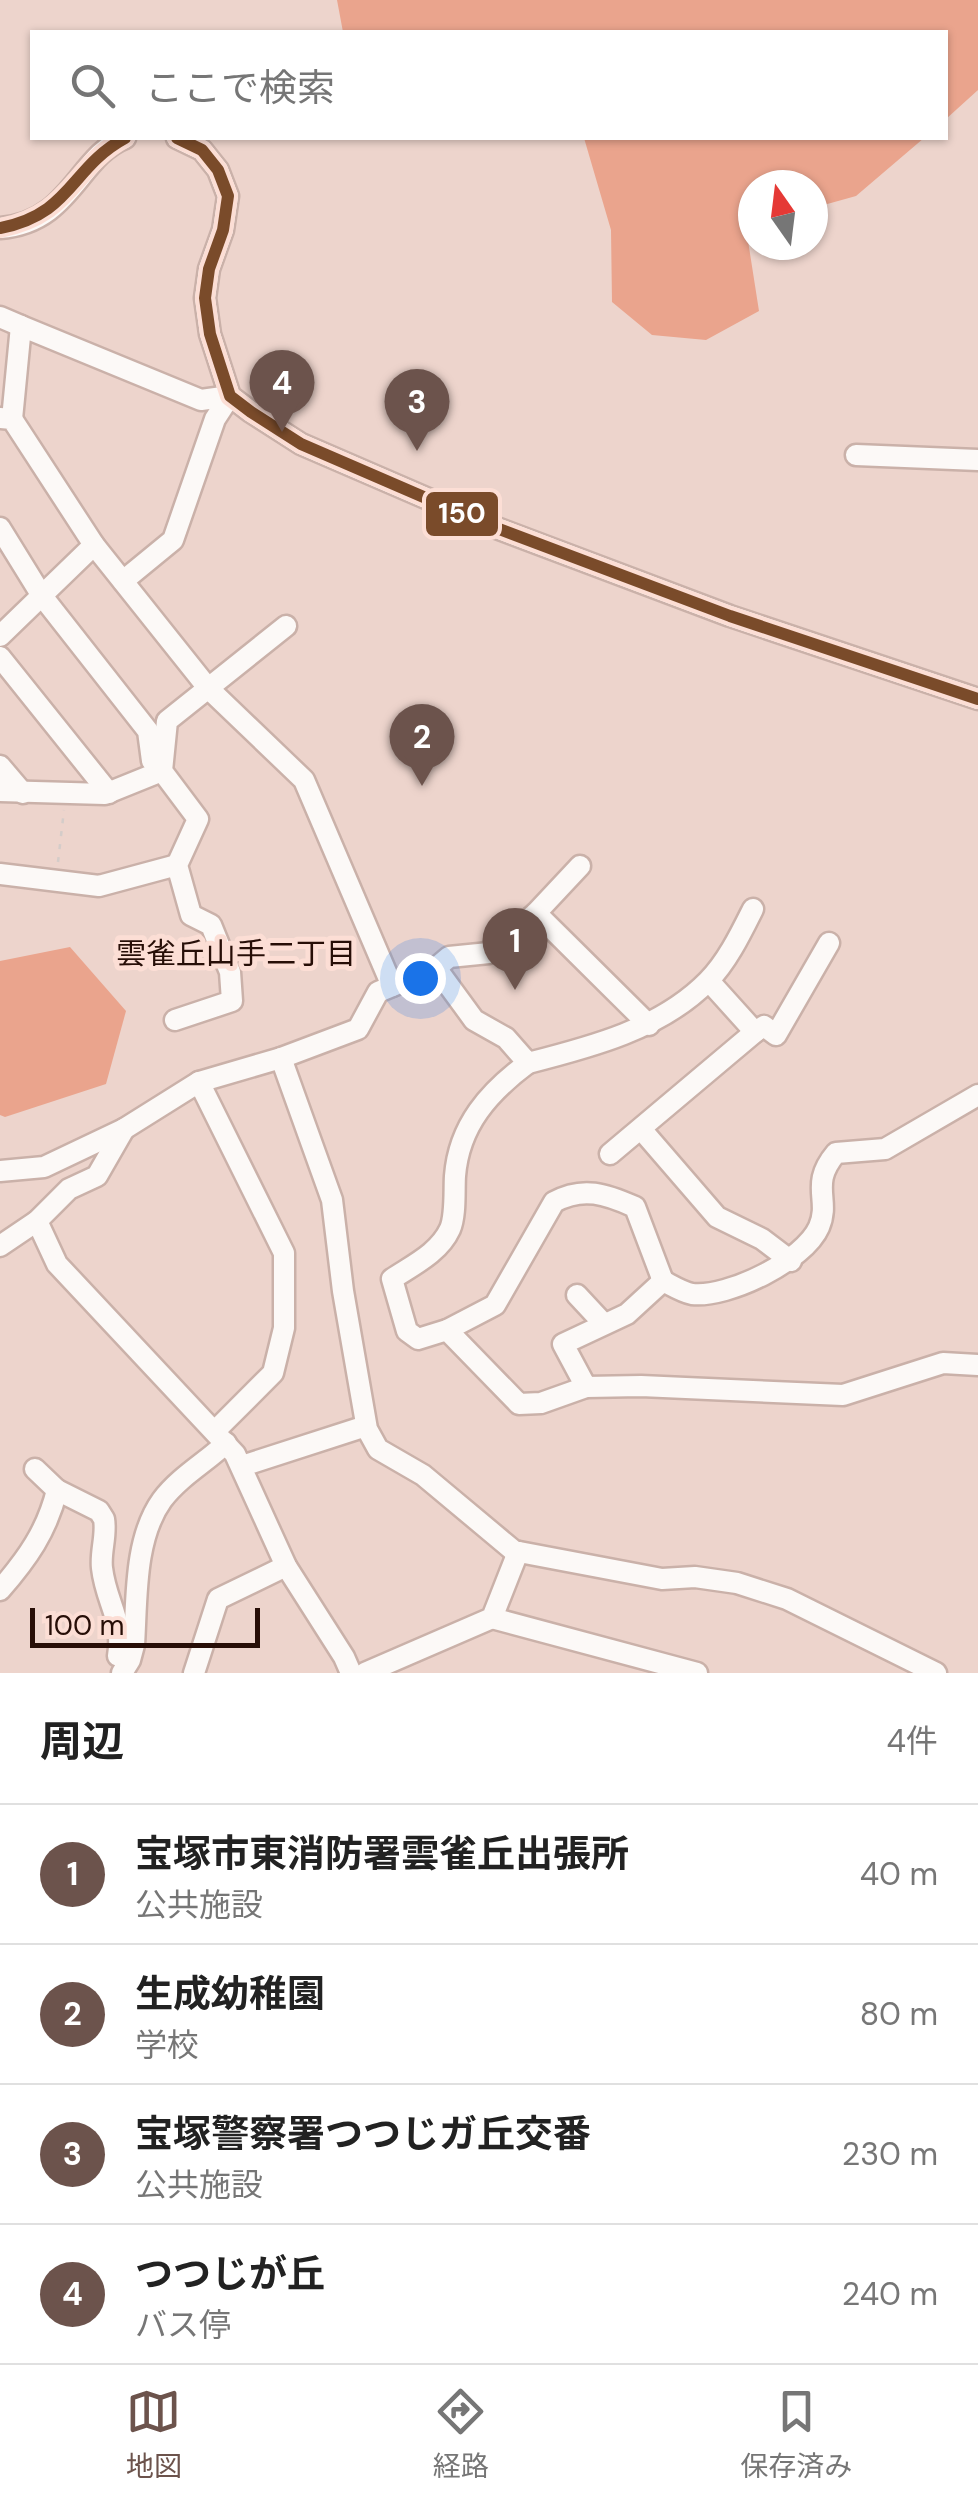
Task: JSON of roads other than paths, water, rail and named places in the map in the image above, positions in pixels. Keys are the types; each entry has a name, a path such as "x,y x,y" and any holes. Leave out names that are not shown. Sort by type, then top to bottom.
{"street":[{"path":"0,228 16,227 38,217 67,196 98,158 123,140"},
{"path":"181,140 202,150 218,170 228,196 205,298 210,334 230,396 301,444 486,524 730,616 973,690"},
{"path":"0,318 201,400 230,396"},
{"path":"21,326 6,418 94,544 208,688 304,780 392,986"},
{"path":"123,581 173,540 216,419 230,396"},
{"path":"856,455 978,460"},
{"path":"0,528 42,596 148,731 152,760 198,820 177,865 191,915 211,925 230,972 232,1000 175,1020"},
{"path":"0,636 94,544"},
{"path":"162,771 167,721 286,626"},
{"path":"0,657 110,792"},
{"path":"0,766 23,793"},
{"path":"0,792 110,792 162,771"},
{"path":"0,874 99,886 177,865"},
{"path":"4,1174 44,1167 124,1129 199,1082 281,1058 358,1028 378,992 436,968 450,956 489,953 580,866"},
{"path":"754,910 709,981 649,1025 528,1063 496,1087 457,1149 451,1227 434,1251 392,1279 408,1330 418,1339 447,1330 495,1304 554,1202 570,1194 602,1192 636,1206 662,1282 692,1294 730,1288 792,1260 820,1226 822,1170 836,1153 885,1150 978,1095"},
{"path":"536,912 649,1025"},
{"path":"610,1154 755,1032 764,1026 776,1035 829,943"},
{"path":"436,968 474,1020 506,1038 528,1063"},
{"path":"709,981 755,1032"},
{"path":"281,1058 332,1200 366,1426 378,1449 423,1476 518,1552 662,1580 695,1577 738,1582 787,1599 936,1673"},
{"path":"122,1673 134,1645 144,1542 152,1518 162,1500 273,1373 284,1328 284,1253 199,1082"},
{"path":"0,1246 37,1221 69,1189 96,1176 124,1129"},
{"path":"641,1129 718,1217 762,1239 792,1260"},
{"path":"37,1221 56,1264 221,1437 242,1466 286,1566 344,1657 350,1673"},
{"path":"586,1388 564,1344 627,1314 662,1282"},
{"path":"577,1295 604,1324"},
{"path":"447,1330 519,1404 541,1404 586,1388 641,1386 842,1395 943,1362 978,1365"},
{"path":"242,1466 366,1426"},
{"path":"35,1470 57,1490 99,1512 104,1519 102,1574 107,1599 118,1616 121,1640 118,1656 108,1673"},
{"path":"0,1590 42,1535 57,1490"},
{"path":"492,1618 518,1552"},
{"path":"194,1673 218,1599 286,1566"},
{"path":"366,1673 492,1618 698,1673"}],"place":[{"name":"つつじが丘","path":"282,432"},
{"name":"宝塚警察署つつじガ丘交番","path":"417,451"},
{"name":"生成幼稚園","path":"422,786"},
{"name":"宝塚市東消防署雲雀丘出張所","path":"515,990"}],"district":[{"name":"雲雀丘山手二丁目","path":"236,953"}]}
